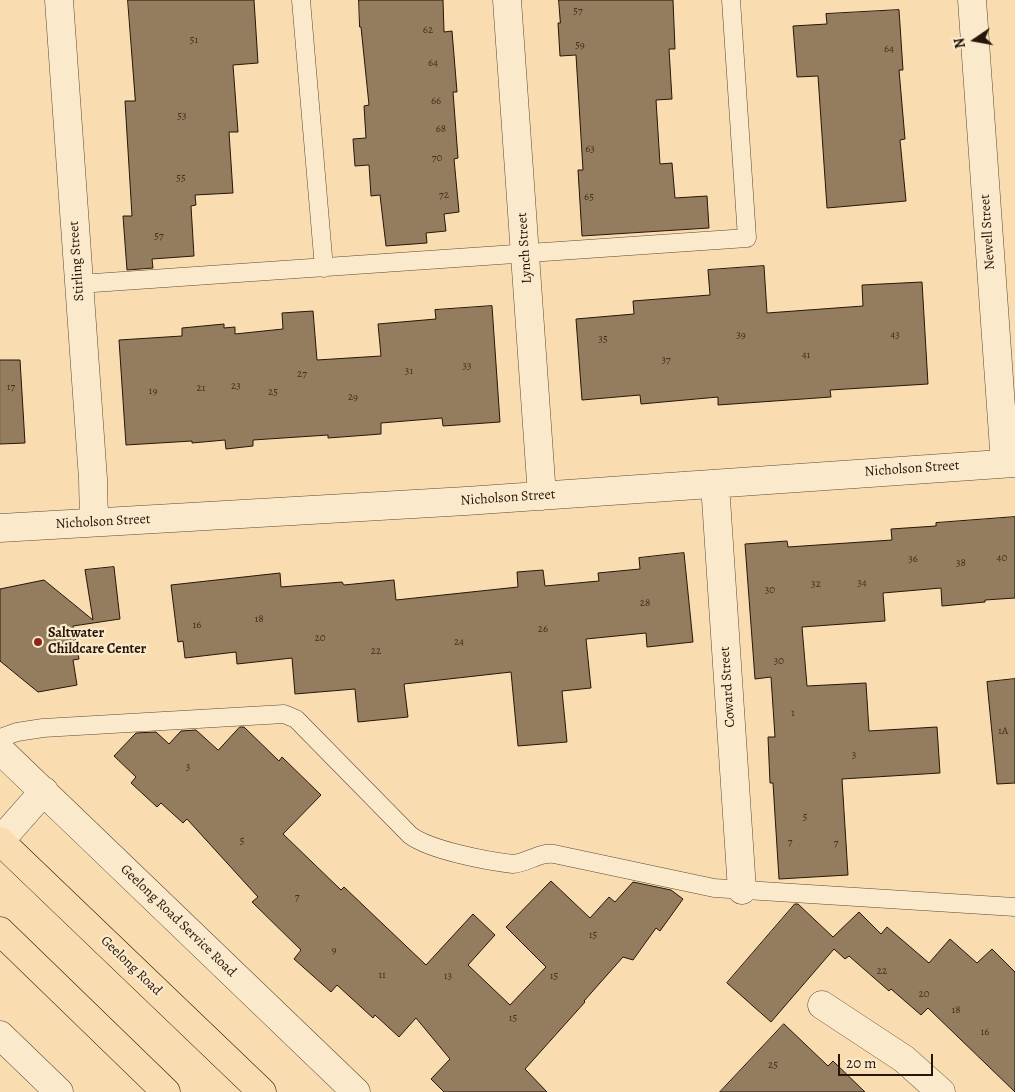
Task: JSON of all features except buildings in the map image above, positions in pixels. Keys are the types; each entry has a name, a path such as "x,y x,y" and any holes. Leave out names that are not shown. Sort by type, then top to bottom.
{"highway":[{"name":"Geelong Road","path":"0,841 262,1092"},
{"path":"0,931 166,1092"}],"street":[{"name":"Stirling Street","path":"59,0 93,479 94,522"},
{"name":"Lynch Street","path":"507,0 542,496"},
{"name":"Newell Street","path":"972,0 1010,463"},
{"name":"Nicholson Street","path":"0,528 165,520 542,496 1010,463"},
{"name":"Coward Street","path":"715,484 742,890"},
{"name":"Geelong Road Service Road","path":"0,750 356,1092"},
{"path":"0,841 44,791"},
{"path":"822,1005 904,1059 941,1092"},
{"path":"0,1035 58,1092"}],"lane":[{"path":"301,0 324,268"},
{"path":"79,284 748,238 731,0"},
{"path":"0,738 17,732 43,728 284,714 296,719 403,829 420,843 449,851 513,864 524,862 542,854 554,854 714,888 1015,907"}],"place":[{"name":"Saltwater Childcare Center","path":"38,642"}]}
